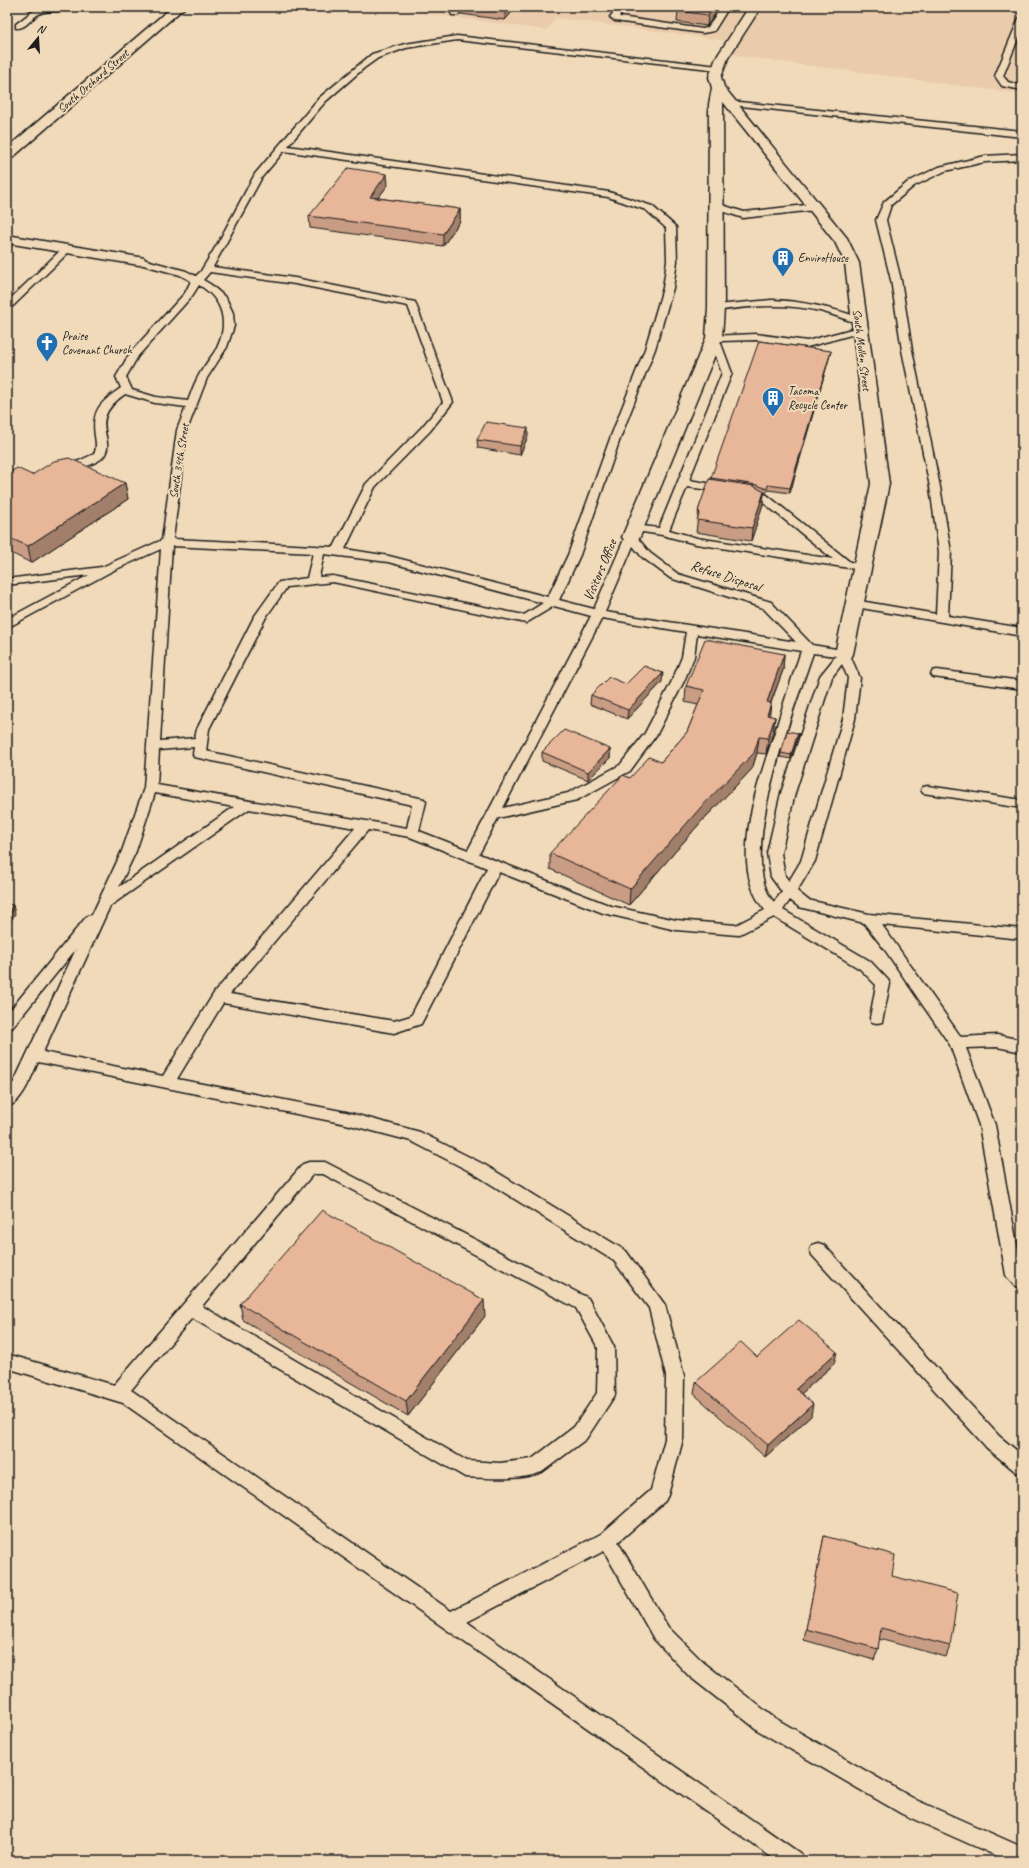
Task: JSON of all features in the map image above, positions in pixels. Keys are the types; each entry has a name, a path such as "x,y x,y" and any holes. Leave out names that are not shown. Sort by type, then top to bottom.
{"street":[{"name":"South Orchard Street","path":"7,155 178,7"},
{"path":"632,533 714,338 716,308 716,104 718,88 716,77 722,58 753,7"},
{"name":"South Mullen Street","path":"718,88 732,103 842,241 852,263 880,484 854,565 854,604 844,654"},
{"name":"South 34th Street","path":"7,239 139,262"}],"lane":[{"path":"28,7 38,11 57,10 65,7"},
{"path":"622,7 614,17 618,19 703,31 711,29 725,7"},
{"path":"19,26 38,11"},
{"path":"1022,20 999,76 1000,80 1005,84 1022,88"},
{"path":"191,405 155,400 128,392 121,377 134,355 189,294 197,280 207,269 223,243 258,176 322,100 361,66 375,56 404,46 457,38 718,68"},
{"path":"732,103 1022,134"},
{"path":"282,148 610,195 649,208 671,227 672,261 668,288 652,341 616,436 574,555 552,602 526,619 333,579 283,584 260,617 203,729 199,754 419,802 412,833"},
{"path":"942,618 945,552 935,487 907,350 896,280 881,220 887,204 910,184 942,169 984,159 1022,157"},
{"path":"716,206 737,212 743,216 815,207"},
{"path":"10,304 67,249"},
{"name":"South 34th Street","path":"107,902 129,851 150,788 167,542 182,430 202,378 222,347 229,326 228,313 221,298 197,280 169,268 139,262"},
{"path":"207,269 309,283 412,304 448,402 426,429 370,486 338,551"},
{"path":"716,308 761,303 793,303 831,310 859,325"},
{"path":"663,532 727,373 714,338 756,337 807,344 859,325"},
{"path":"58,474 88,462 98,456 102,449 98,420 102,408 107,402 126,389"},
{"path":"684,483 756,494 763,497 854,565"},
{"path":"632,533 663,532 696,541 854,565"},
{"name":"Visitors Office","path":"471,857 598,614 632,533"},
{"name":"Refuse Disposal","path":"632,533 646,555 674,576 767,605 808,648"},
{"path":"7,624 108,569 167,542 338,551 389,559 598,614 844,654"},
{"path":"312,581 319,550"},
{"path":"7,582 108,569"},
{"path":"854,604 1022,632"},
{"path":"492,815 572,797 625,768 651,734 678,682 688,657 692,629"},
{"path":"808,648 764,784 754,835 754,870 758,886 764,900 774,911 865,965 883,984 877,1018"},
{"path":"844,654 826,676 788,793 774,853 778,877 789,892 804,904 869,919 1022,934"},
{"path":"150,788 412,833 608,910 676,925 738,930 774,911 789,892 808,861 849,719 854,678 844,654"},
{"path":"937,674 1022,685"},
{"path":"153,746 201,742"},
{"path":"928,790 1022,804"},
{"path":"7,1024 107,902 246,805"},
{"path":"166,1082 219,997 365,825"},
{"path":"219,997 394,1027 416,1020 495,866"},
{"path":"7,1101 20,1085 107,902"},
{"path":"869,919 890,946 958,1043 987,1126 1014,1276 1022,1282"},
{"path":"958,1043 997,1041 1022,1046"},
{"path":"34,1056 346,1118 415,1136 479,1169 620,1256 657,1305 675,1376 674,1439 659,1495 607,1540 450,1621"},
{"path":"117,1394 190,1308 309,1168 325,1168 582,1303 606,1347 606,1395 580,1433 536,1466 500,1471 465,1469 190,1308"},
{"path":"818,1250 993,1442 1022,1466"},
{"path":"7,1361 128,1397 794,1861"},
{"path":"607,1540 661,1633 696,1669 766,1724 909,1807 1022,1857"}],"shaded area":[{"path":"380,7 1022,7 1022,94 724,54 732,41 556,18 546,30"}],"building":[{"path":"479,7 508,7 505,11"},
{"path":"681,7 713,7 708,15 678,11"},
{"path":"348,168 387,174 370,197 460,209 443,234 309,216"},
{"name":"Tacoma Recycle Center","path":"759,341 831,351 790,488 768,485 767,489 757,485 711,478"},
{"path":"486,422 528,428 520,446 477,440"},
{"path":"69,458 125,483 28,546 7,537 7,474 17,468 32,475 54,461"},
{"path":"709,479 754,486 764,492 752,528 697,520 700,512 698,512 699,508"},
{"path":"705,639 784,654 767,702 771,703 767,715 775,717 768,738 759,737 754,753 701,807 630,889 550,853 623,775 630,778 649,757 661,762 687,732 704,690 686,686"},
{"path":"644,666 663,673 628,710 591,695 609,677 626,684"},
{"path":"564,730 610,749 588,772 542,752"},
{"path":"787,731 798,733 791,755 781,753"},
{"path":"7,904 13,905 7,915"},
{"path":"322,1210 484,1300 406,1401 240,1304"},
{"path":"799,1320 837,1352 796,1389 813,1404 768,1445 696,1382 741,1342 757,1357"},
{"path":"824,1536 895,1555 892,1576 958,1593 950,1646 881,1628 878,1649 806,1629"}],"place":[{"name":"EnviroHouse","path":"783,278"},
{"name":"Praise Covenant Church","path":"47,362"},
{"name":"Tacoma Recycle Center","path":"773,418"}]}
